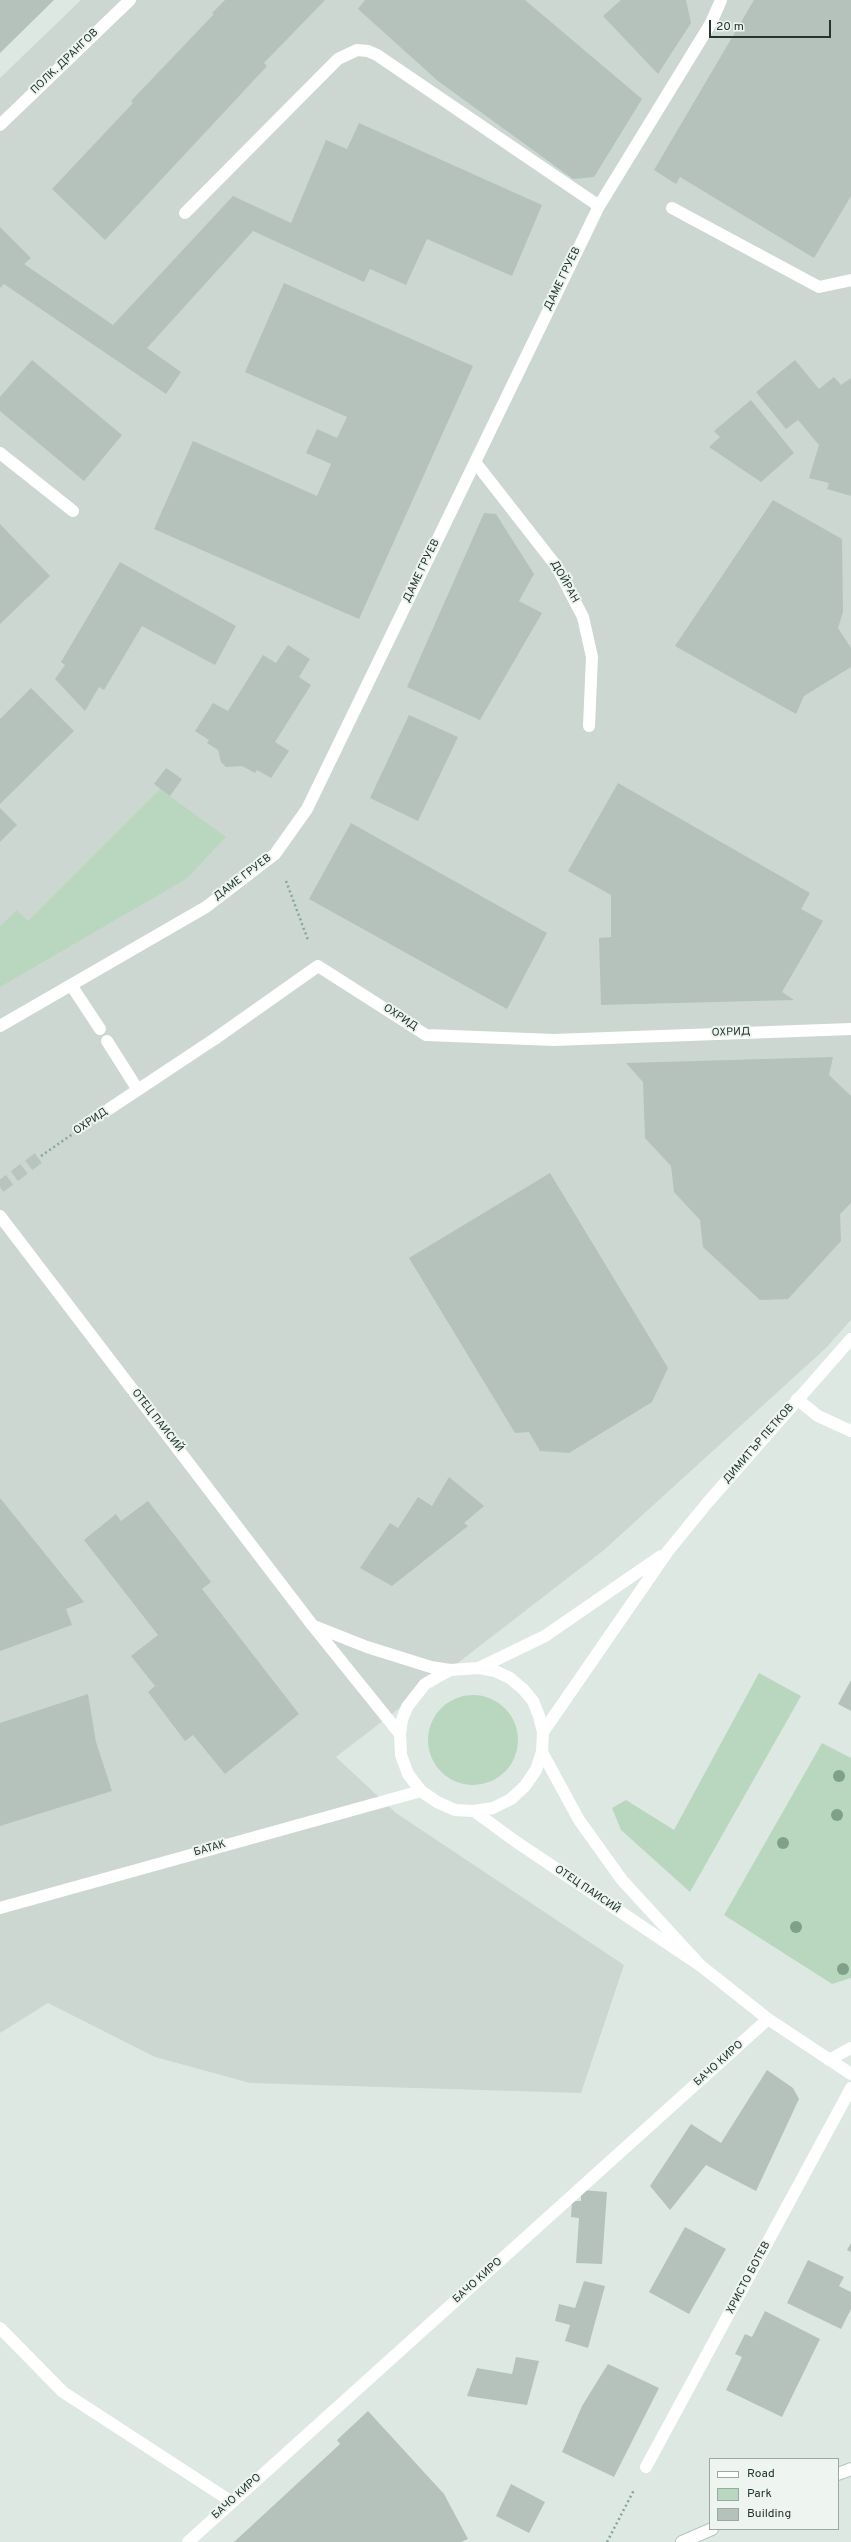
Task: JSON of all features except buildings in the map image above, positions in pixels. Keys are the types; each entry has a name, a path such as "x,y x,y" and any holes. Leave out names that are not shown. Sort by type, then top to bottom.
{"street":[{"name":"ПОЛК. ДРАНГОВ","path":"0,125 130,0"},
{"name":"ДАМЕ ГРУЕВ","path":"0,1026 206,907 275,854 307,809 599,206 711,23 721,0"},
{"path":"185,212 338,59 357,50 368,51 377,55 599,206"},
{"path":"672,208 819,287 851,280"},
{"path":"0,453 73,512"},
{"name":"ДОЙРАН","path":"475,462 557,567 583,618 592,657 589,726"},
{"name":"ОХРИД","path":"109,1109 216,1038 318,966 426,1034 554,1040 851,1028"},
{"path":"71,985 100,1029"},
{"path":"107,1041 138,1090"},
{"name":"ОТЕЦ ПАИСИЙ","path":"0,1216 313,1626 400,1734"},
{"name":"ДИМИТЪР ПЕТКОВ","path":"543,1732 668,1551 797,1399 851,1339"},
{"path":"797,1399 818,1416 851,1431"},
{"name":"ДИМИТЪР ПЕТКОВ","path":"479,1668 545,1636 604,1598 668,1551"},
{"name":"ОТЕЦ ПАИСИЙ","path":"313,1626 367,1647 431,1667 450,1670 479,1668 495,1671 510,1678 522,1689 533,1701 539,1716 543,1732 542,1752 536,1770 529,1781 511,1799 493,1808 474,1811 455,1810 437,1802 421,1791 408,1774 401,1755 400,1734 402,1720 416,1695 437,1676 450,1670"},
{"name":"ОТЕЦ ПАИСИЙ","path":"542,1752 558,1786 579,1820 622,1880 701,1966"},
{"name":"БАТАК","path":"0,1908 421,1791"},
{"name":"ОТЕЦ ПАИСИЙ","path":"474,1811 515,1841 701,1966 768,2019 851,2074"},
{"name":"БАЧО КИРО","path":"188,2542 768,2019"},
{"path":"829,2060 851,2048"},
{"name":"ХРИСТО БОТЕВ","path":"646,2467 851,2088"},
{"path":"0,2328 64,2392 232,2502"},
{"path":"839,2474 851,2469"},
{"path":"682,2542 710,2530"}],"path":[{"path":"275,854 318,966"},
{"name":"ОХРИД","path":"41,1156 109,1109"},
{"path":"607,2542 646,2467"}],"shaded area":[{"path":"81,0 851,0 851,1320 826,1348 604,1550 336,1757 396,1813 624,1965 581,2093 250,2083 155,2057 48,2003 0,2033 0,78"}],"green space":[{"path":"160,789 226,837 186,879 0,987 0,926 17,910 28,921"},
{"path":"759,1673 801,1696 690,1892 621,1830 612,1808 626,1800 674,1830"},
{"path":"473,1695 490,1698 505,1708 515,1723 518,1740 515,1757 505,1772 490,1782 473,1785 456,1782 441,1772 431,1757 428,1740 431,1723 441,1708 456,1698"},
{"path":"822,1743 851,1758 851,1978 832,1984 724,1915"}],"tunnel":[{"path":"0,1187 41,1156"}]}
